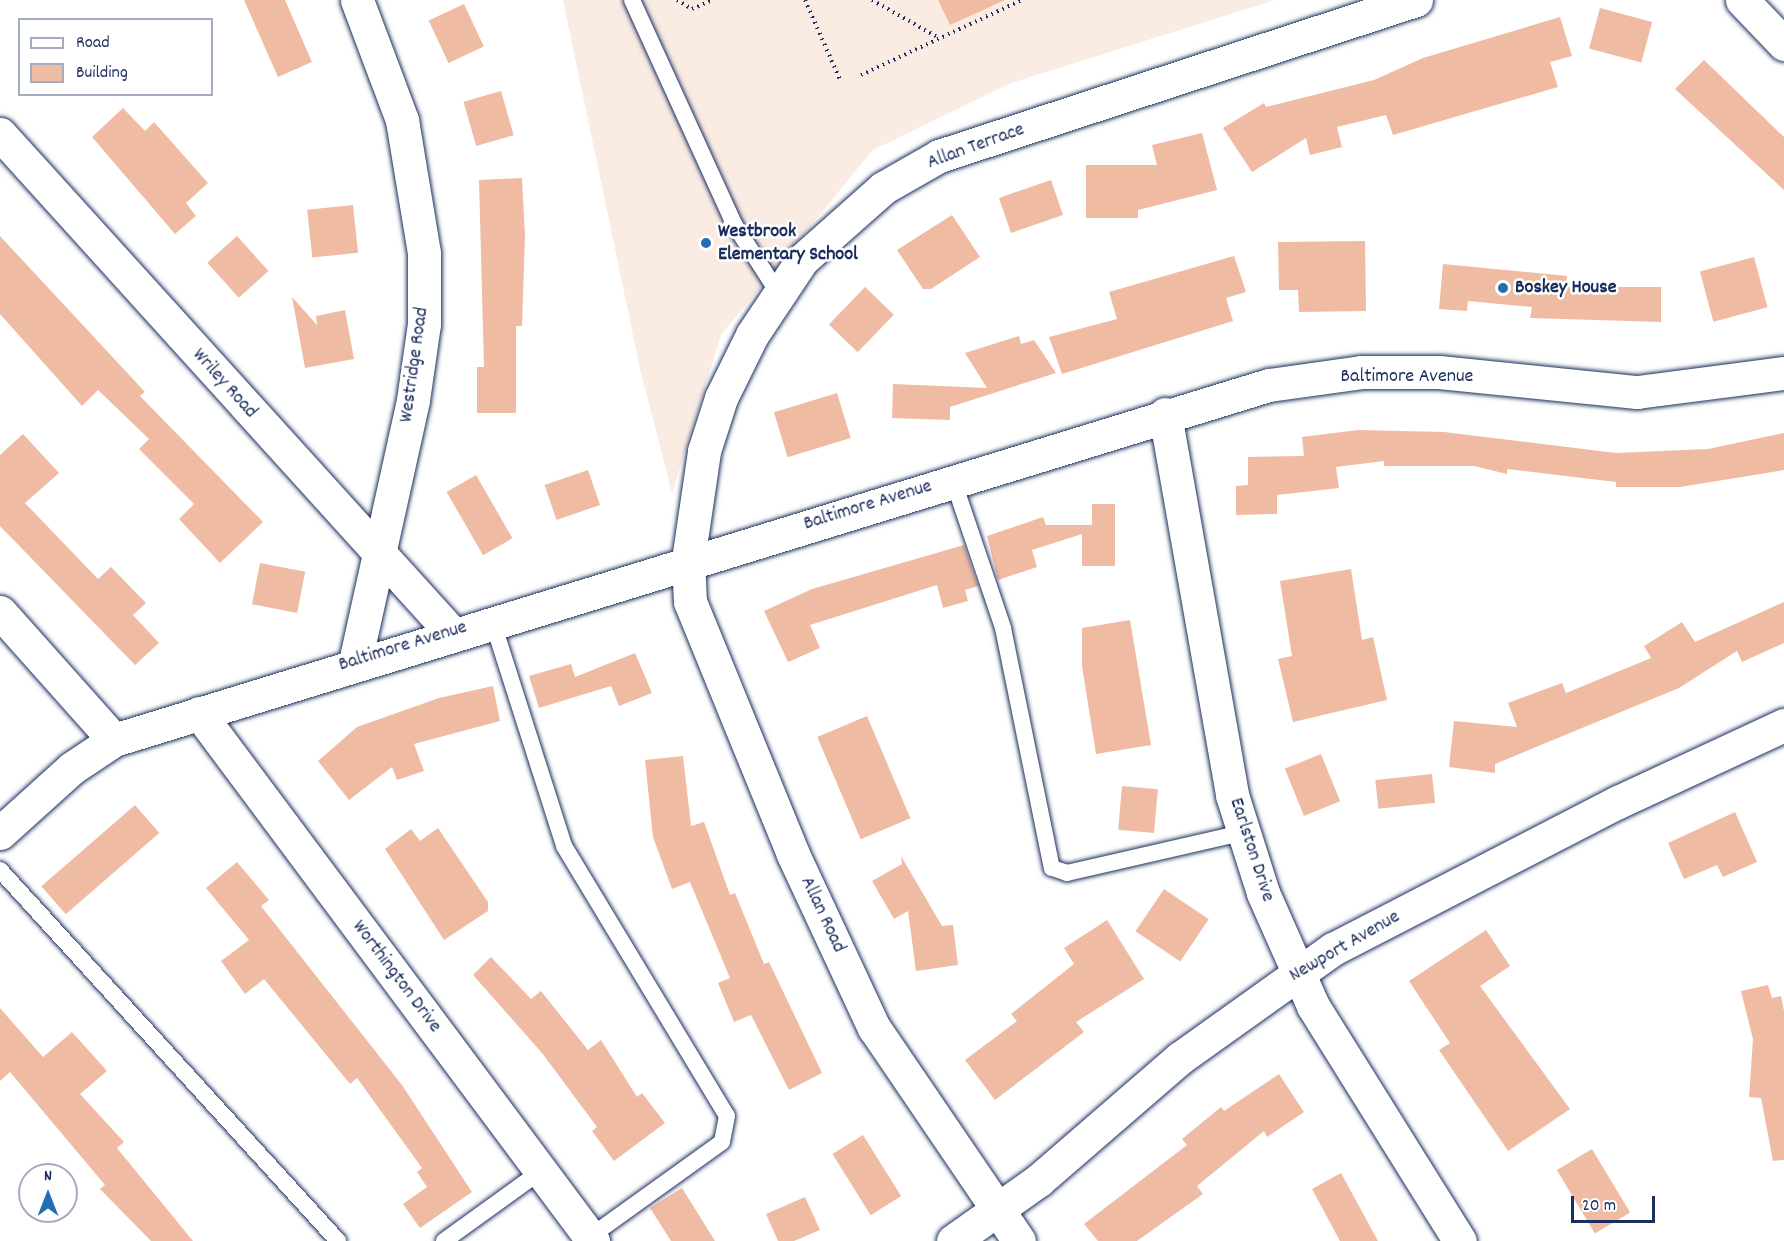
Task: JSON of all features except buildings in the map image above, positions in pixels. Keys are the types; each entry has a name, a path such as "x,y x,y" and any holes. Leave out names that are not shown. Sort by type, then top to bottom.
{"street":[{"name":"Westridge Road","path":"354,662 378,549 414,400 424,324 424,253 402,120 357,0"},
{"name":"Allan Terrace","path":"688,560 704,451 721,398 779,294 802,260 883,188 939,156 1416,0"},
{"path":"1742,0 1784,44"},
{"name":"Wriley Road","path":"0,134 451,632"},
{"name":"Baltimore Avenue","path":"0,833 72,768 114,740 451,632 1165,414 1269,385 1361,372 1439,372 1637,392 1784,373"},
{"name":"Earlston Drive","path":"1165,414 1242,833 1298,972 1460,1241"},
{"name":"Allan Road","path":"688,560 694,613 793,854 874,1028 1019,1241"},
{"path":"0,612 114,740"},
{"name":"Worthington Drive","path":"199,713 592,1239"},
{"name":"Newport Avenue","path":"952,1241 998,1212 1180,1058 1298,972 1607,808 1784,726"}],"lane":[{"path":"632,0 734,224 779,294"},
{"path":"953,480 1003,628 1052,868 1067,873 1242,833"},
{"path":"492,620 564,846 728,1116 722,1142 592,1239"},
{"path":"0,870 338,1241"},
{"path":"444,1241 541,1171"}],"path":[{"path":"677,0 692,9 712,0"},
{"path":"805,0 841,82"},
{"path":"872,0 940,38"},
{"path":"861,75 1022,0"}],"shaded area":[{"name":"Westbrook Elementary School","path":"563,0 1275,0 1011,83 873,150 721,335 672,493 640,369"}],"place":[{"name":"Westbrook Elementary School","path":"706,243"},
{"name":"Boskey House","path":"1503,288"}]}
